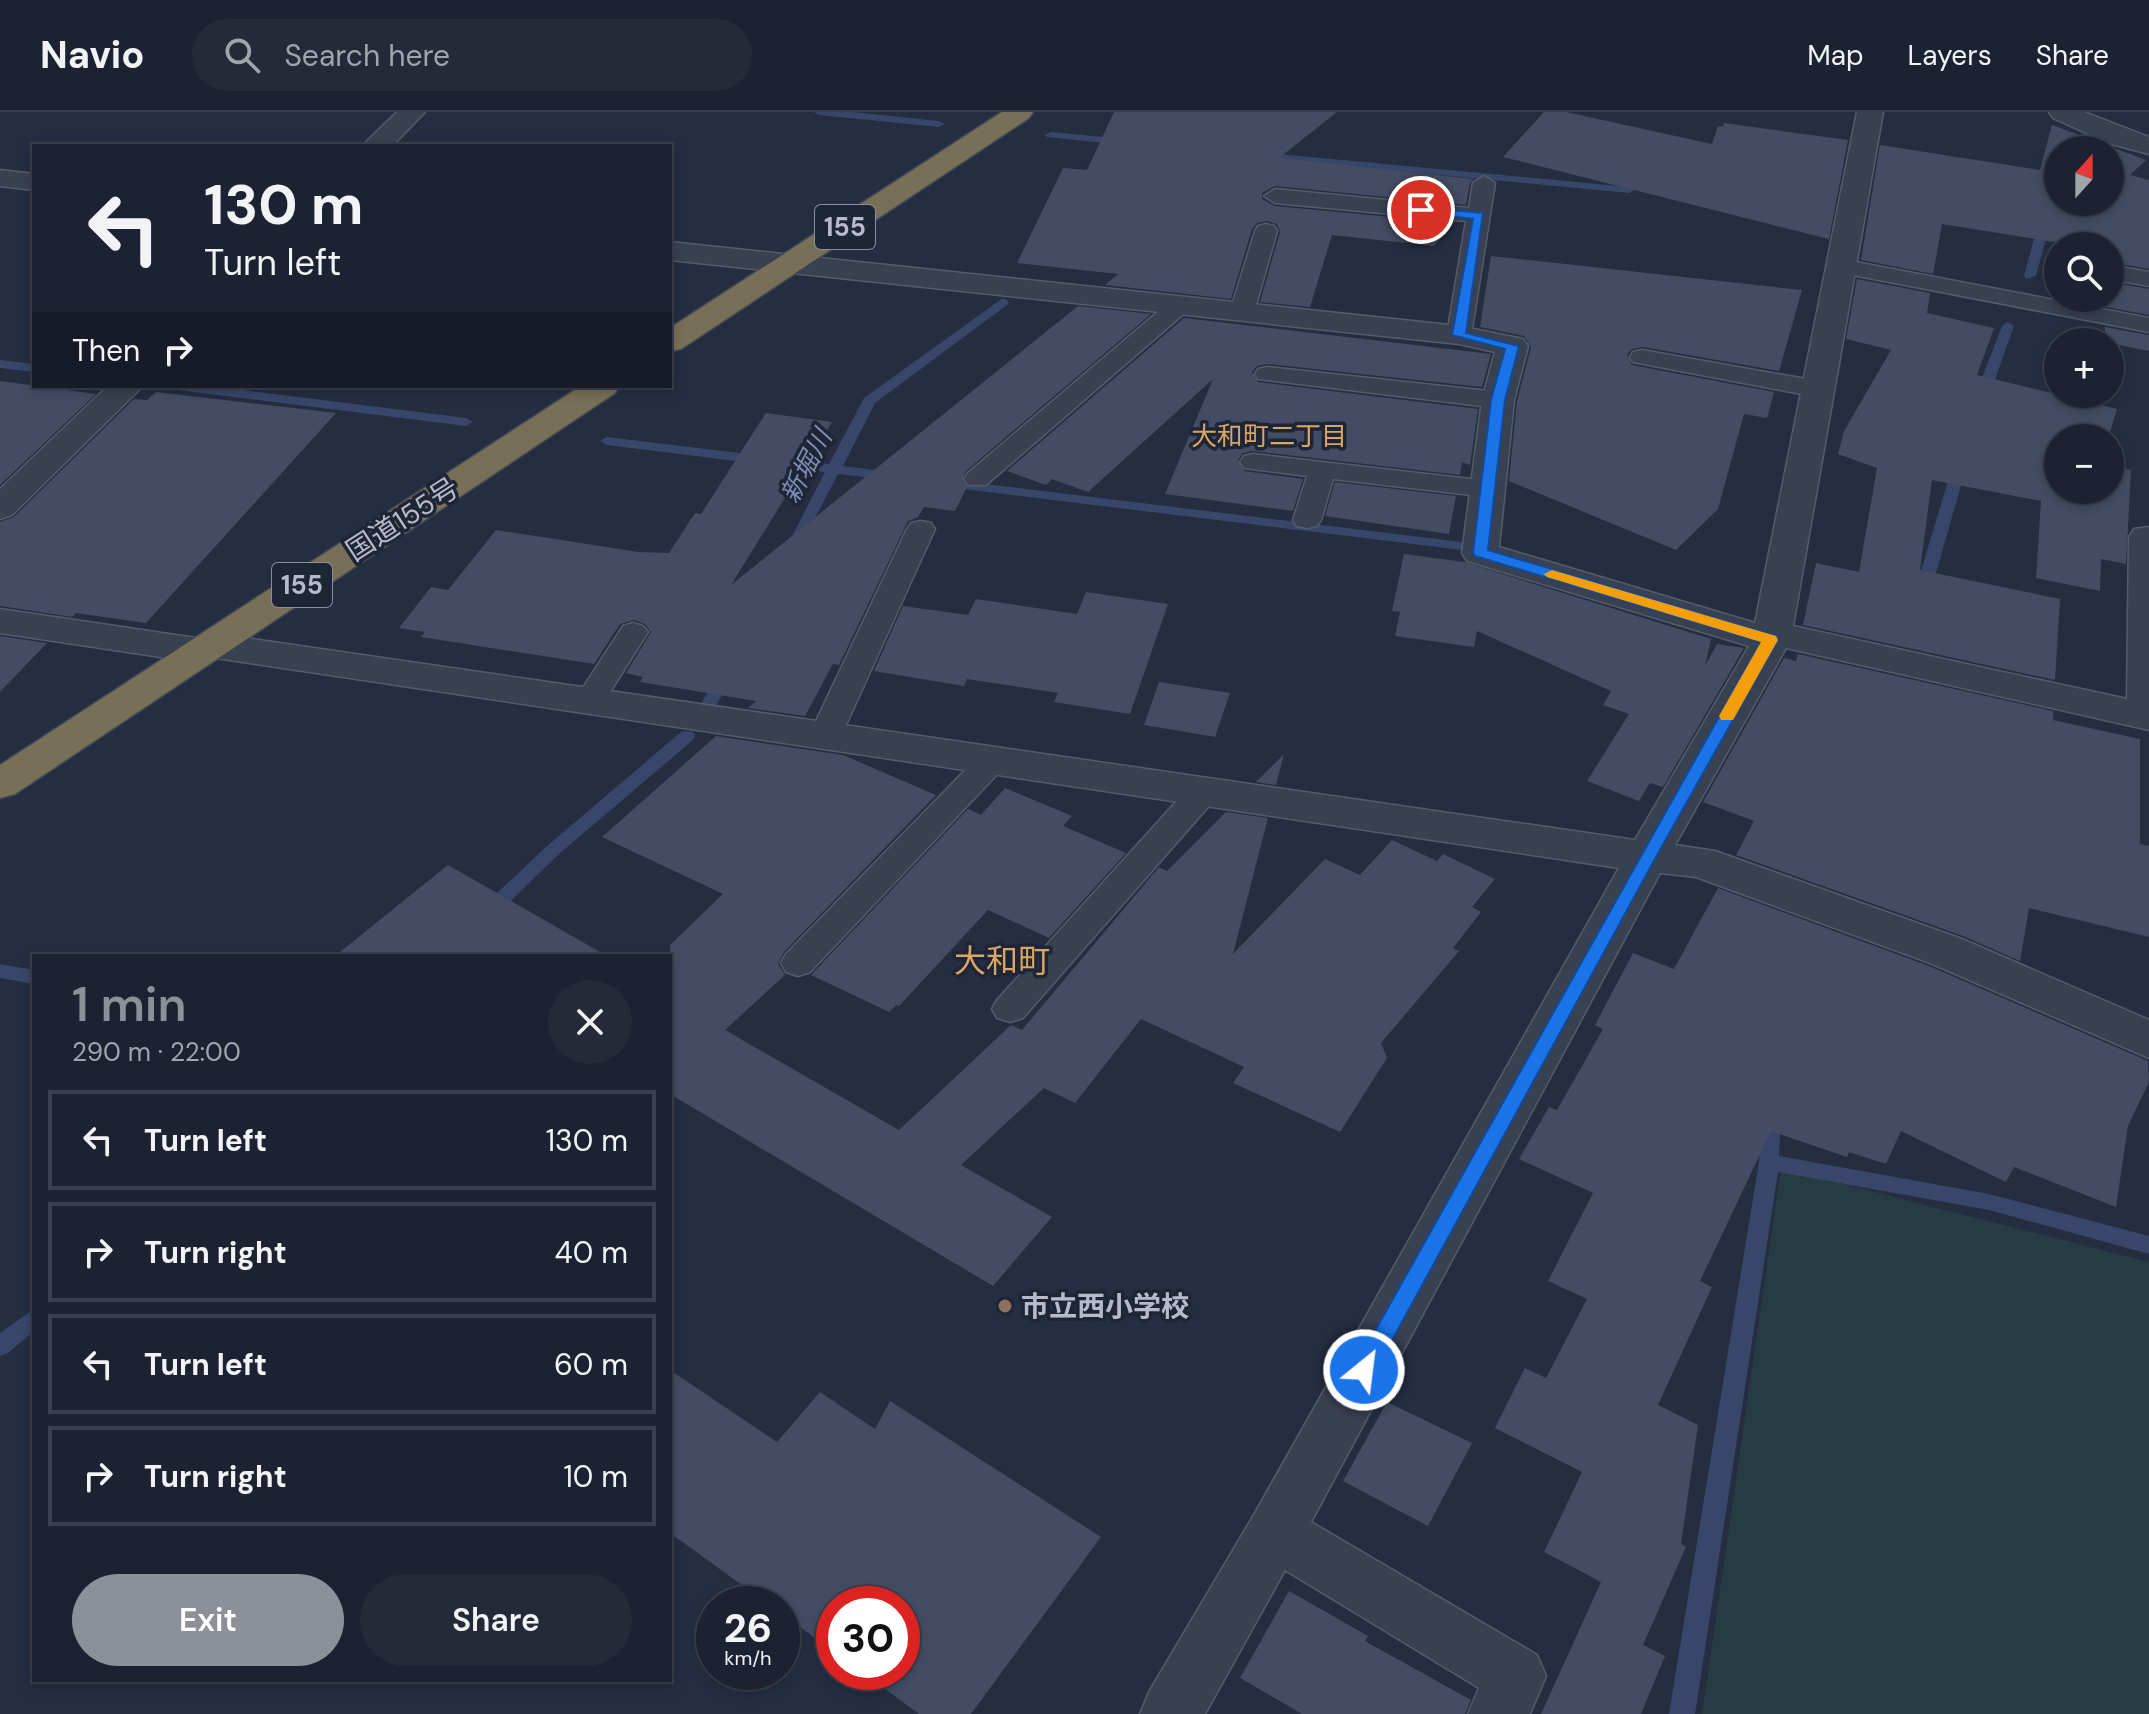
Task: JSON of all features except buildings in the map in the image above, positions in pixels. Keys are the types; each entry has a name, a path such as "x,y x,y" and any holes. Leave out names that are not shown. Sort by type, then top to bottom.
{"highway":[{"name":"155","path":"672,341 1020,112"},
{"name":"国道155号","path":"0,784 600,388"}],"street":[{"path":"378,144 412,112"},
{"path":"1171,1714 1771,636 1870,112"},
{"path":"2062,112 2118,137 2149,146"},
{"path":"0,178 32,182"},
{"path":"672,251 1459,335 1512,346 1498,400 1480,553 1771,636 2148,717 2147,537"},
{"path":"0,508 125,388"},
{"path":"0,621 590,700 1647,857 1700,862 1946,951 2149,1040"},
{"path":"1275,1532 1516,1676 1499,1714"}],"lane":[{"path":"1459,335 1484,183"},
{"path":"1275,196 1479,216"},
{"path":"1242,312 1266,231"},
{"path":"1840,266 2044,299"},
{"path":"2124,275 2149,279"},
{"path":"977,479 1180,305"},
{"path":"2105,312 2149,325"},
{"path":"1642,357 1817,389"},
{"path":"1267,374 1498,400"},
{"path":"1253,462 1488,489"},
{"path":"1307,520 1322,470"},
{"path":"825,736 921,529"},
{"path":"590,700 633,632"},
{"path":"798,963 993,760"},
{"path":"1010,1009 1204,791"}],"shaded area":[{"path":"1781,1168 2149,1262 2149,1714 1702,1714"}],"waterway":[{"path":"819,112 939,124"},
{"path":"1051,135 1124,142"},
{"path":"1257,155 1629,190"},
{"path":"2030,276 2046,216"},
{"name":"新堀川","path":"834,469 869,401 1003,302"},
{"path":"1981,399 2008,326"},
{"path":"0,364 32,368"},
{"path":"194,388 466,422"},
{"path":"607,441 834,469"},
{"path":"1922,594 1961,461"},
{"name":"新堀川","path":"793,548 834,469"},
{"path":"834,469 891,476"},
{"path":"944,483 1462,546"},
{"name":"新堀川","path":"710,702 726,673"},
{"name":"新堀川","path":"487,913 553,850 687,736"},
{"path":"0,971 32,977"},
{"path":"1769,1162 1771,1112"},
{"path":"1682,1714 1769,1162"},
{"path":"1769,1162 1989,1202 2149,1245"},
{"name":"新堀川","path":"0,1346 32,1320"}],"slow traffic":[{"path":"1552,574 1771,640 1727,716"}],"place":[{"name":"市立西小学校","path":"1005,1306"}],"district":[{"name":"大和町二丁目","path":"1269,436"},
{"name":"大和町","path":"1002,961"}],"route":[{"path":"1364,1370 1647,857 1771,640 1480,553 1498,400 1512,346 1459,335 1479,216 1421,210"}]}
